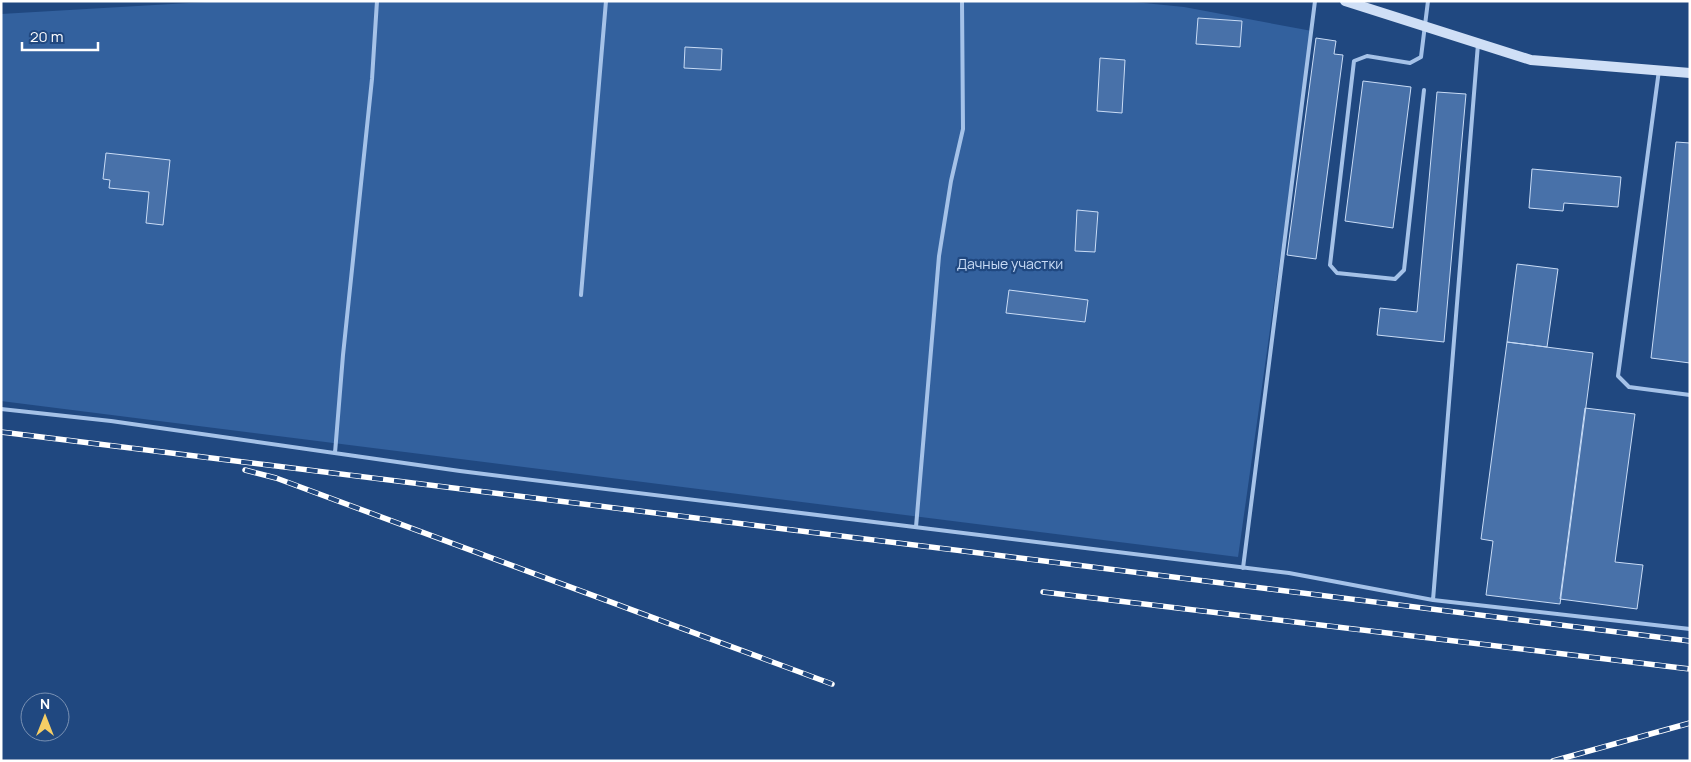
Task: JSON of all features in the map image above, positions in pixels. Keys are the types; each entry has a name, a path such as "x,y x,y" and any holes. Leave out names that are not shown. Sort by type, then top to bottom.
{"main road":[{"path":"1345,1 1531,60 1690,73"}],"lane":[{"path":"335,453 343,355 372,79 377,1"},
{"path":"580,295 606,1"},
{"path":"916,526 939,256 951,181 963,129 962,1"},
{"path":"1244,568 1315,1"},
{"path":"1424,90 1404,270 1395,279 1337,274 1330,266 1354,61 1368,56 1410,63 1421,57 1428,1"},
{"path":"1433,600 1478,44"},
{"path":"1659,70 1618,376 1629,387 1690,395"},
{"path":"1,410 111,422 460,472 916,526 1289,573 1433,600 1690,630"}],"green space":[{"name":"Дачные участки","path":"223,1 1124,1 1184,7 1312,31 1238,557 1,401 1,14"}],"building":[{"path":"1198,18 1242,21 1240,47 1196,44"},
{"path":"1316,38 1336,41 1334,54 1343,55 1316,259 1287,255"},
{"path":"685,47 722,49 721,70 684,68"},
{"path":"1100,58 1125,60 1122,113 1097,111"},
{"path":"1363,81 1411,87 1393,228 1345,221"},
{"path":"1437,92 1466,94 1444,342 1377,335 1380,308 1417,312"},
{"path":"1676,142 1690,143 1690,363 1651,358"},
{"path":"106,153 170,160 163,225 146,223 149,192 109,188 110,180 103,179"},
{"path":"1532,169 1621,177 1618,207 1564,203 1563,211 1529,208"},
{"path":"1077,210 1098,212 1095,252 1075,251"},
{"path":"1517,264 1558,269 1547,347 1507,342"},
{"path":"1009,290 1088,300 1085,322 1006,313"},
{"path":"1507,342 1593,353 1560,604 1486,595 1493,541 1481,539"},
{"path":"1585,408 1635,414 1615,562 1643,565 1637,609 1560,599"}],"railway":[{"path":"1,432 1690,641"},
{"path":"245,470 276,478 832,684"},
{"path":"1043,592 1690,669"},
{"path":"1553,761 1690,723"}]}
